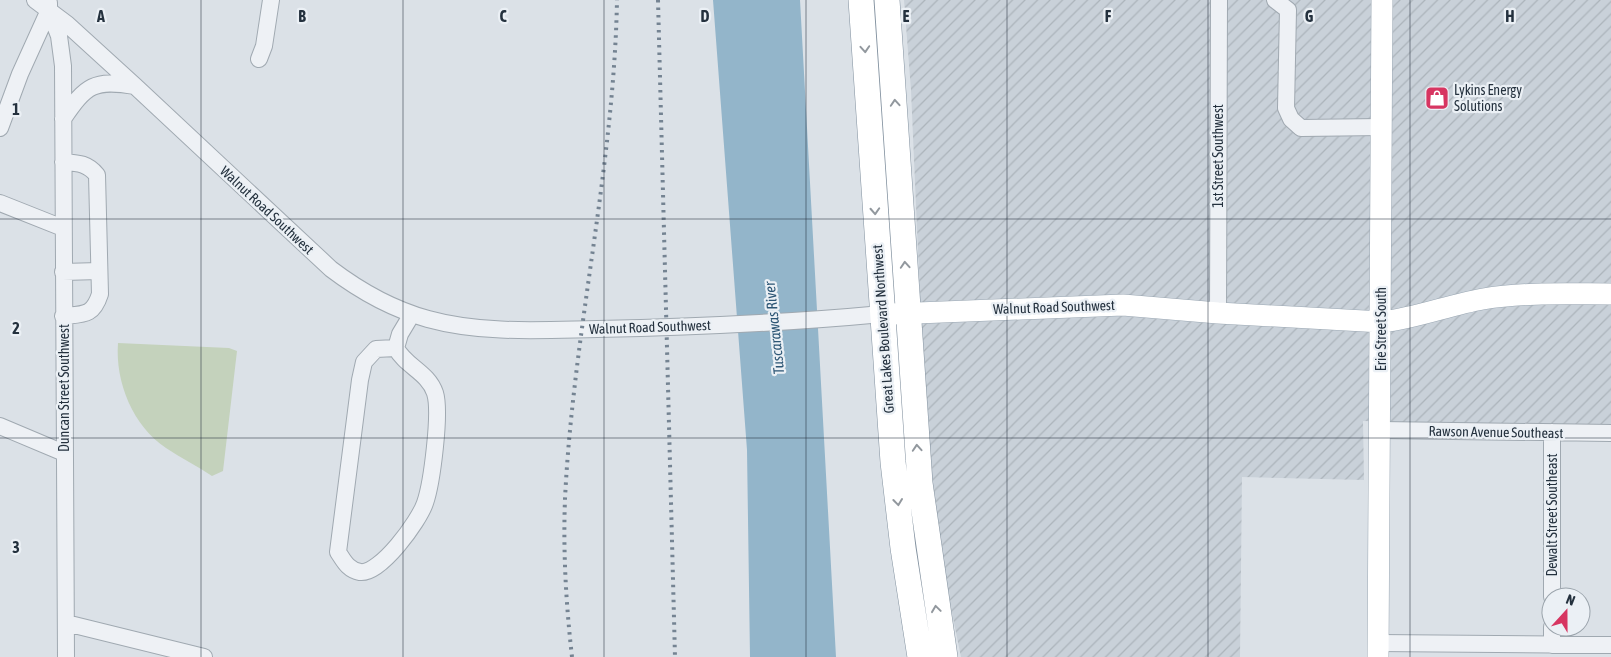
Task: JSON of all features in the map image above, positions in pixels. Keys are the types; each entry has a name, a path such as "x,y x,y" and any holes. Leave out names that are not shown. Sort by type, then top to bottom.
{"highway":[{"name":"Great Lakes Boulevard Northwest","path":"861,0 893,462 903,548 920,657"},
{"name":"Great Lakes Boulevard Northwest","path":"888,0 920,483 945,657"}],"main road":[{"name":"Erie Street South","path":"1378,650 1382,322 1382,0"},
{"name":"Walnut Road Southwest","path":"882,314 1123,305 1218,313 1382,322 1406,319 1500,296 1611,294"}],"street":[{"name":"Walnut Road Southwest","path":"35,0 49,5 331,269 362,290 412,314 475,328 536,330 692,326 882,314"},
{"path":"259,59 264,46 271,0"},
{"name":"1st Street Southwest","path":"1218,0 1218,313"},
{"path":"1275,0 1288,10 1286,108 1291,119 1301,128 1381,127"},
{"name":"Duncan Street Southwest","path":"49,5 59,36 62,54 66,657"},
{"path":"0,128 49,5"},
{"path":"62,119 80,95 93,85 101,83 135,86"},
{"path":"63,162 81,163 90,167 97,175 100,294 96,308 84,314 63,316"},
{"path":"0,203 63,228"},
{"path":"63,272 99,271"},
{"path":"396,348 376,349 364,362 360,380 338,552 348,567 360,572 372,570 401,540 425,504 431,481 437,412 435,393 424,375 401,358 396,348 400,334 412,314"},
{"path":"1,428 64,453"},
{"name":"Rawson Avenue Southeast","path":"1380,430 1611,433"},
{"name":"Dewalt Street Southeast","path":"1552,432 1552,587"},
{"path":"66,623 204,657"},
{"path":"1552,637 1552,645"},
{"path":"1378,650 1493,651 1552,645 1610,649"}],"shaded area":[{"path":"904,0 1611,0 1611,428 1363,421 1364,480 1242,477 1240,657 961,657 946,584 933,494 920,297 911,90"}],"green space":[{"path":"118,343 229,348 237,351 223,471 212,476 166,448 144,428 128,402 123,388 118,358"}],"water":[{"name":"Tuscarawas River","path":"713,0 800,0 836,657 750,657 747,450"}],"railway":[{"path":"572,657 564,539 569,437 609,125 617,0"},
{"path":"658,0 675,657"}],"place":[{"name":"Lykins Energy Solutions","path":"1437,98"}]}
